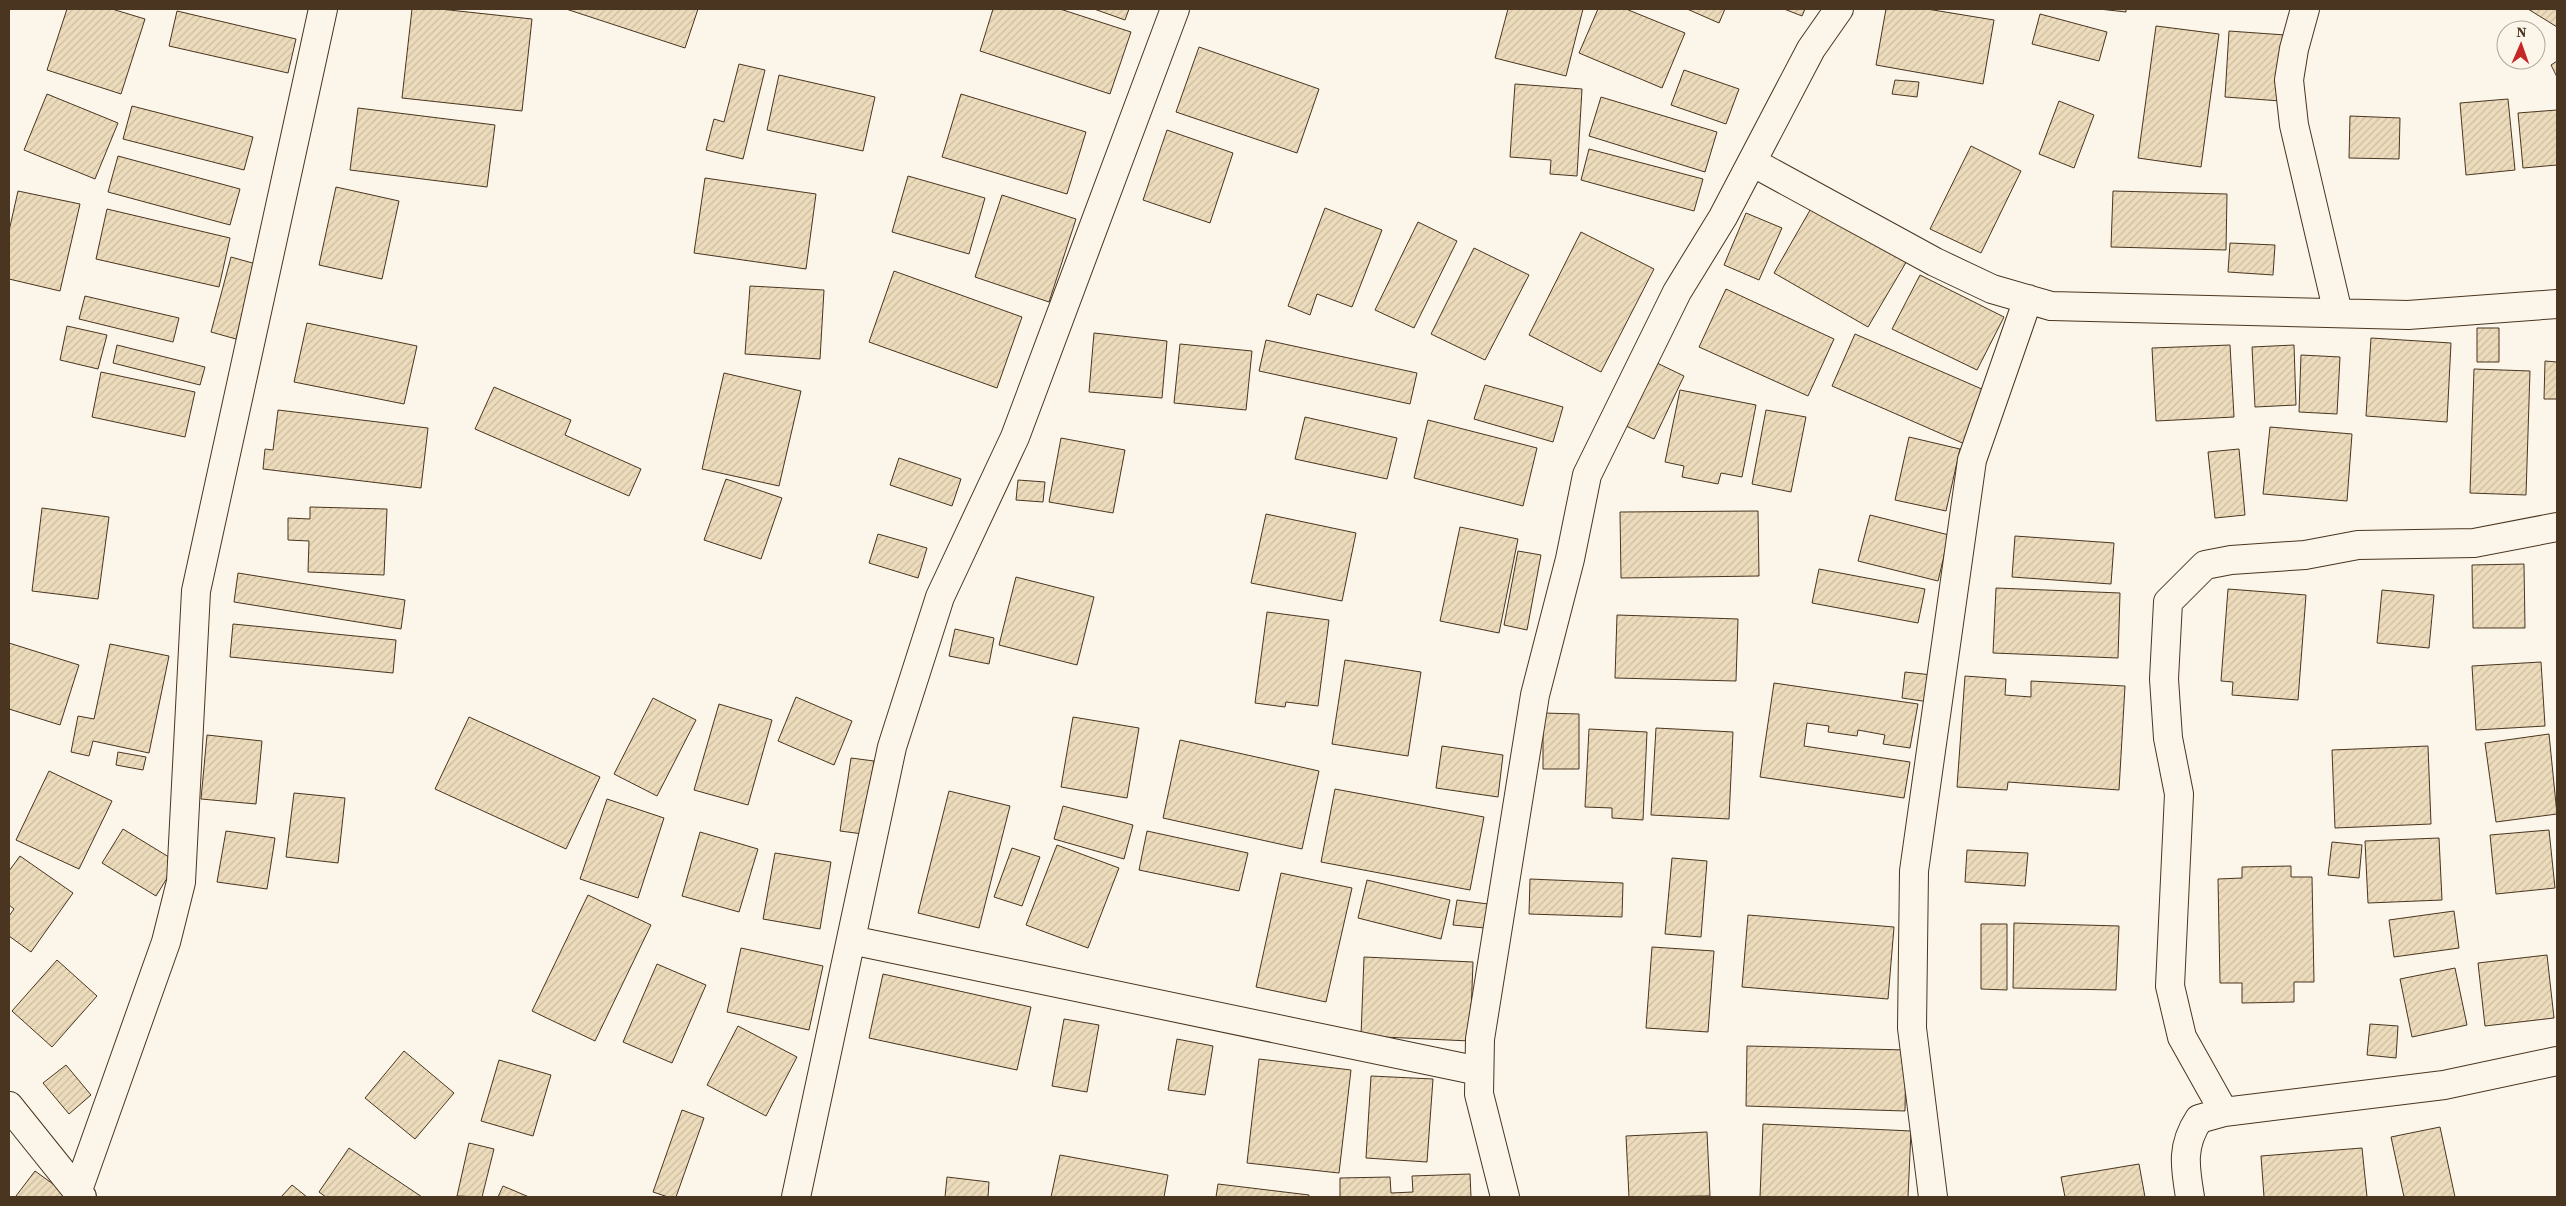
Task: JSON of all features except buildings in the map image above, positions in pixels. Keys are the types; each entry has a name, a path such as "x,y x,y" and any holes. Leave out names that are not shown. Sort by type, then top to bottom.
{"street":[{"path":"80,1194 166,942 181,882 196,590 323,9"},
{"path":"796,1197 892,747 940,597 1015,437 1175,9"},
{"path":"1505,1197 1479,1094 1480,1039 1535,695 1570,559 1587,475 1676,292 1723,217 1811,49 1838,9"},
{"path":"2305,9 2294,49 2290,80 2292,107 2294,125 2338,313"},
{"path":"1752,162 1935,262 1992,290 2052,306 2408,315 2557,304"},
{"path":"1934,1197 1912,1028 1914,871 1972,460 2028,299"},
{"path":"2224,1112 2182,1037 2170,986 2179,794 2168,738 2164,679 2168,602 2205,564 2231,560 2305,555 2358,545 2474,543 2557,527"},
{"path":"851,940 1480,1071"},
{"path":"2190,1197 2184,1161 2190,1133 2199,1119 2224,1112 2444,1085 2557,1061"},
{"path":"9,1106 80,1194"}]}
